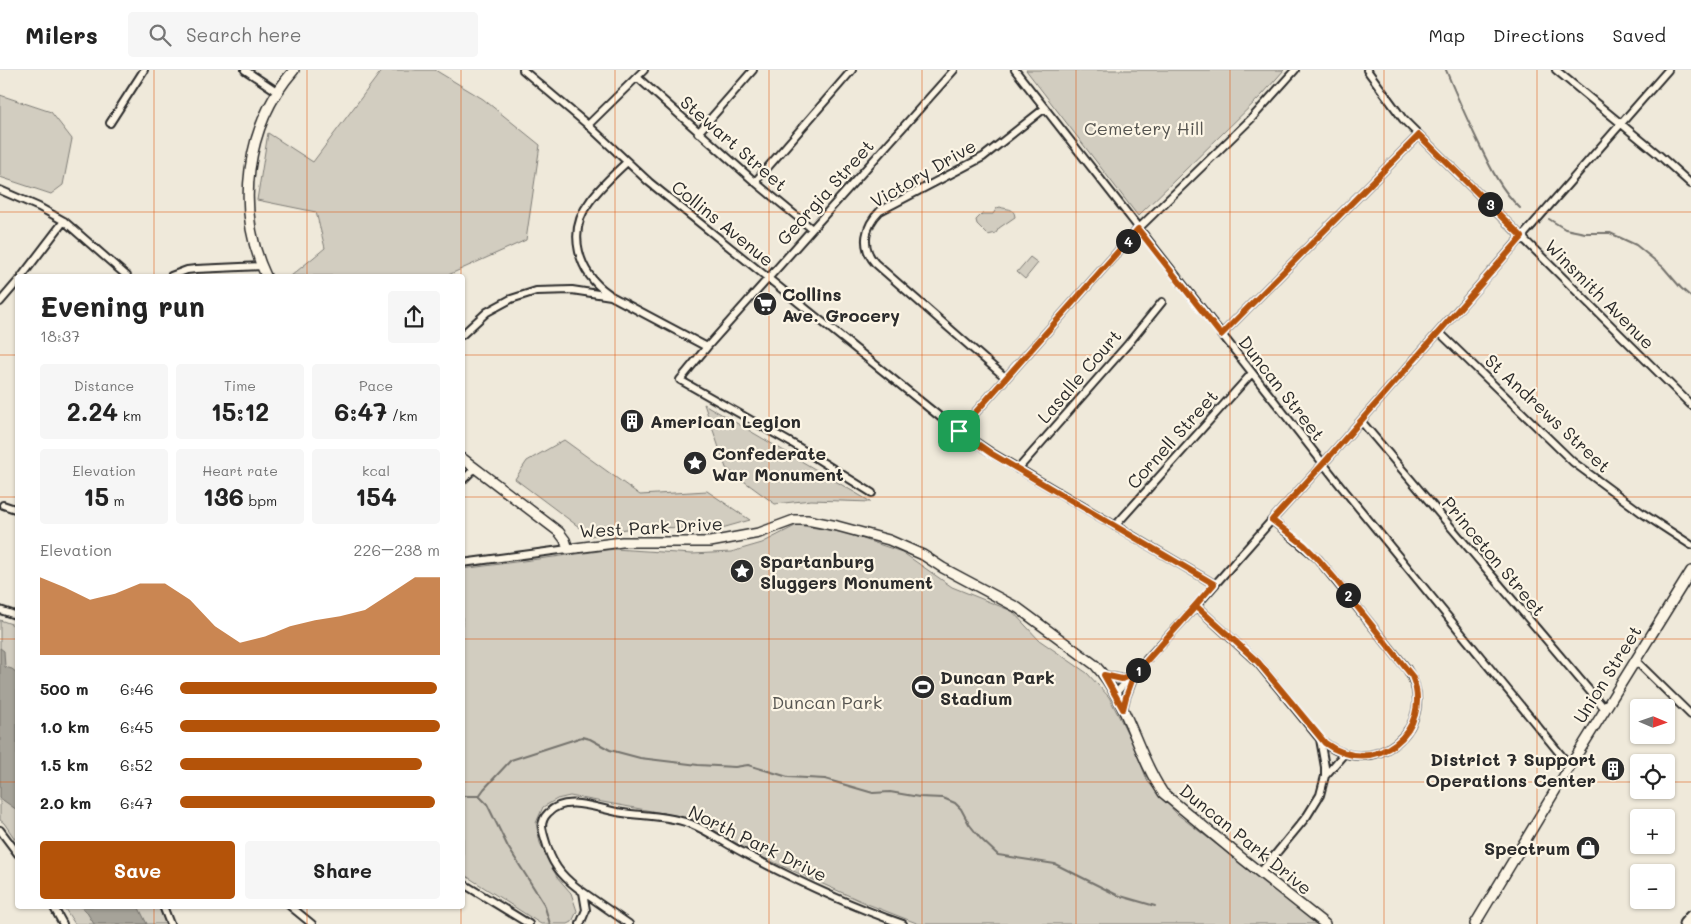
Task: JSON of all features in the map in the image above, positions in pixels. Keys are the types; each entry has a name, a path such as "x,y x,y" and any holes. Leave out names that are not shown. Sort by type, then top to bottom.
{"highway":[{"path":"1684,924 1691,917"}],"street":[{"path":"110,123 144,70"},
{"path":"245,70 278,92"},
{"path":"265,274 250,225 247,198 248,184 257,141 270,107 294,70"},
{"name":"Collins Avenue","path":"523,70 588,125 648,182 959,431 1018,469 1214,584"},
{"path":"588,125 644,70"},
{"path":"698,133 753,70"},
{"path":"755,182 852,70"},
{"name":"Georgia Street","path":"872,493 680,380 706,347 954,70"},
{"name":"Duncan Street","path":"1015,70 1323,464 1570,766"},
{"path":"959,431 1138,229 1251,119 1296,70"},
{"name":"Winsmith Avenue","path":"1367,70 1396,110 1419,135 1691,405"},
{"path":"1556,70 1691,184"},
{"path":"1115,694 1323,464 1668,70"},
{"name":"Stewart Street","path":"637,77 698,133 812,229"},
{"name":"Victory Drive","path":"1006,378 875,263 867,250 866,235 868,226 880,211 983,157 1045,108"},
{"path":"1221,335 1419,135"},
{"path":"627,162 590,200 580,217 577,230 578,249 584,268 591,279 611,296 706,347"},
{"path":"0,190 40,206 64,221 125,274"},
{"path":"24,274 64,221"},
{"path":"176,274 187,270 262,266"},
{"path":"0,302 15,284"},
{"path":"465,332 494,307 529,292 572,290 611,296"},
{"name":"Lasalle Court","path":"1018,469 1128,344 1162,302"},
{"name":"St Andrews Street","path":"1439,332 1584,471 1642,513 1691,545"},
{"name":"Cornell Street","path":"1115,526 1252,374"},
{"name":"Princeton Street","path":"1361,421 1605,709"},
{"path":"465,460 558,532 565,540 568,549"},
{"path":"465,478 475,468"},
{"path":"3,505 15,509"},
{"name":"West Park Drive","path":"465,563 622,542 710,542 759,533 794,520 837,526 871,534 909,548 1012,604 1085,656 1104,675 1115,694"},
{"path":"1196,606 1258,662 1320,738 1330,747 1344,754 1362,756 1379,753 1396,744 1413,721 1417,702 1416,684 1408,669 1336,580 1304,545 1272,520"},
{"name":"Union Street","path":"1475,924 1691,570"},
{"path":"0,610 15,615"},
{"path":"1635,660 1691,715"},
{"path":"1104,675 1122,679 1134,675"},
{"path":"1123,709 1134,675"},
{"name":"Duncan Park Drive","path":"1115,694 1154,779 1163,793 1325,924"},
{"path":"1260,873 1312,809 1320,794 1325,776 1320,738"},
{"path":"1325,776 1344,754"},
{"name":"North Park Drive","path":"583,892 557,869 550,854 542,827 543,819 558,805 567,803 613,812 674,819 692,824 728,846 804,883 882,917 903,924"},
{"path":"0,830 15,850"},
{"path":"465,885 528,924"},
{"path":"580,924 586,910 583,892"},
{"path":"583,892 629,924"},
{"path":"55,909 63,924"},
{"path":"164,909 170,924"},
{"path":"294,909 312,924"}],"green space":[{"path":"382,70 435,70 483,99 540,145 526,240 450,274 293,274 325,248 316,212 257,200 268,133 313,162"},
{"name":"Cemetery Hill","path":"1026,70 1284,70 1262,95 1138,216"},
{"path":"0,95 51,112 72,139 63,185 51,194 0,177"},
{"path":"1000,207 1012,210 1015,217 999,228 996,233 988,235 977,224 976,220 982,214 993,214"},
{"path":"1030,257 1038,263 1025,279 1017,272"},
{"path":"704,404 871,502 811,500 775,504 726,468"},
{"path":"564,440 640,495 707,491 750,520 715,530 641,526 591,536 515,479 527,461"},
{"name":"Duncan Park","path":"797,525 842,532 902,552 952,587 1012,611 1039,640 1087,673 1109,697 1132,742 1148,782 1177,814 1319,924 919,924 870,905 755,854 695,819 570,796 557,799 543,807 536,823 540,843 557,877 571,893 577,911 572,922 568,924 541,924 465,875 465,569 615,549 692,554 731,552 762,543"},
{"path":"0,620 15,625 15,839 0,820"},
{"path":"65,909 159,909 166,924 75,924"}],"shaded area":[{"path":"0,648 4,651 5,667 15,671 15,809 0,798"},
{"path":"84,909 140,909 147,924 94,924"}],"waterway":[{"path":"1446,70 1492,170 1507,194 1520,208"},
{"path":"1549,219 1565,229 1585,233 1610,233 1636,245 1663,267 1691,297"},
{"path":"479,796 511,760 582,737 590,739 610,750 640,758 698,765 735,767 748,765 788,777 825,779 873,793 890,792 919,797 943,798 955,803 961,809 969,824 980,838 998,855 1055,864 1117,895 1155,906"},
{"path":"465,796 479,796 487,804 508,847 544,904 550,924"}],"place":[{"name":"Collins Ave. Grocery","path":"765,304"},
{"name":"American Legion","path":"632,421"},
{"name":"Confederate War Monument","path":"695,463"},
{"name":"Spartanburg Sluggers Monument","path":"742,571"},
{"name":"Duncan Park Stadium","path":"923,687"},
{"name":"District 7 Support Operations Center","path":"1613,769"},
{"name":"Spectrum","path":"1588,848"}],"route":[{"path":"959,431 992,454 1214,584 1134,675 1122,679 1104,675 1123,709 1134,675 1196,606 1258,662 1284,696 1325,743 1336,751 1353,756 1379,753 1396,744 1413,721 1417,702 1416,684 1408,669 1318,559 1304,545 1272,520 1522,237 1419,135 1221,335 1138,229 959,431"}]}
